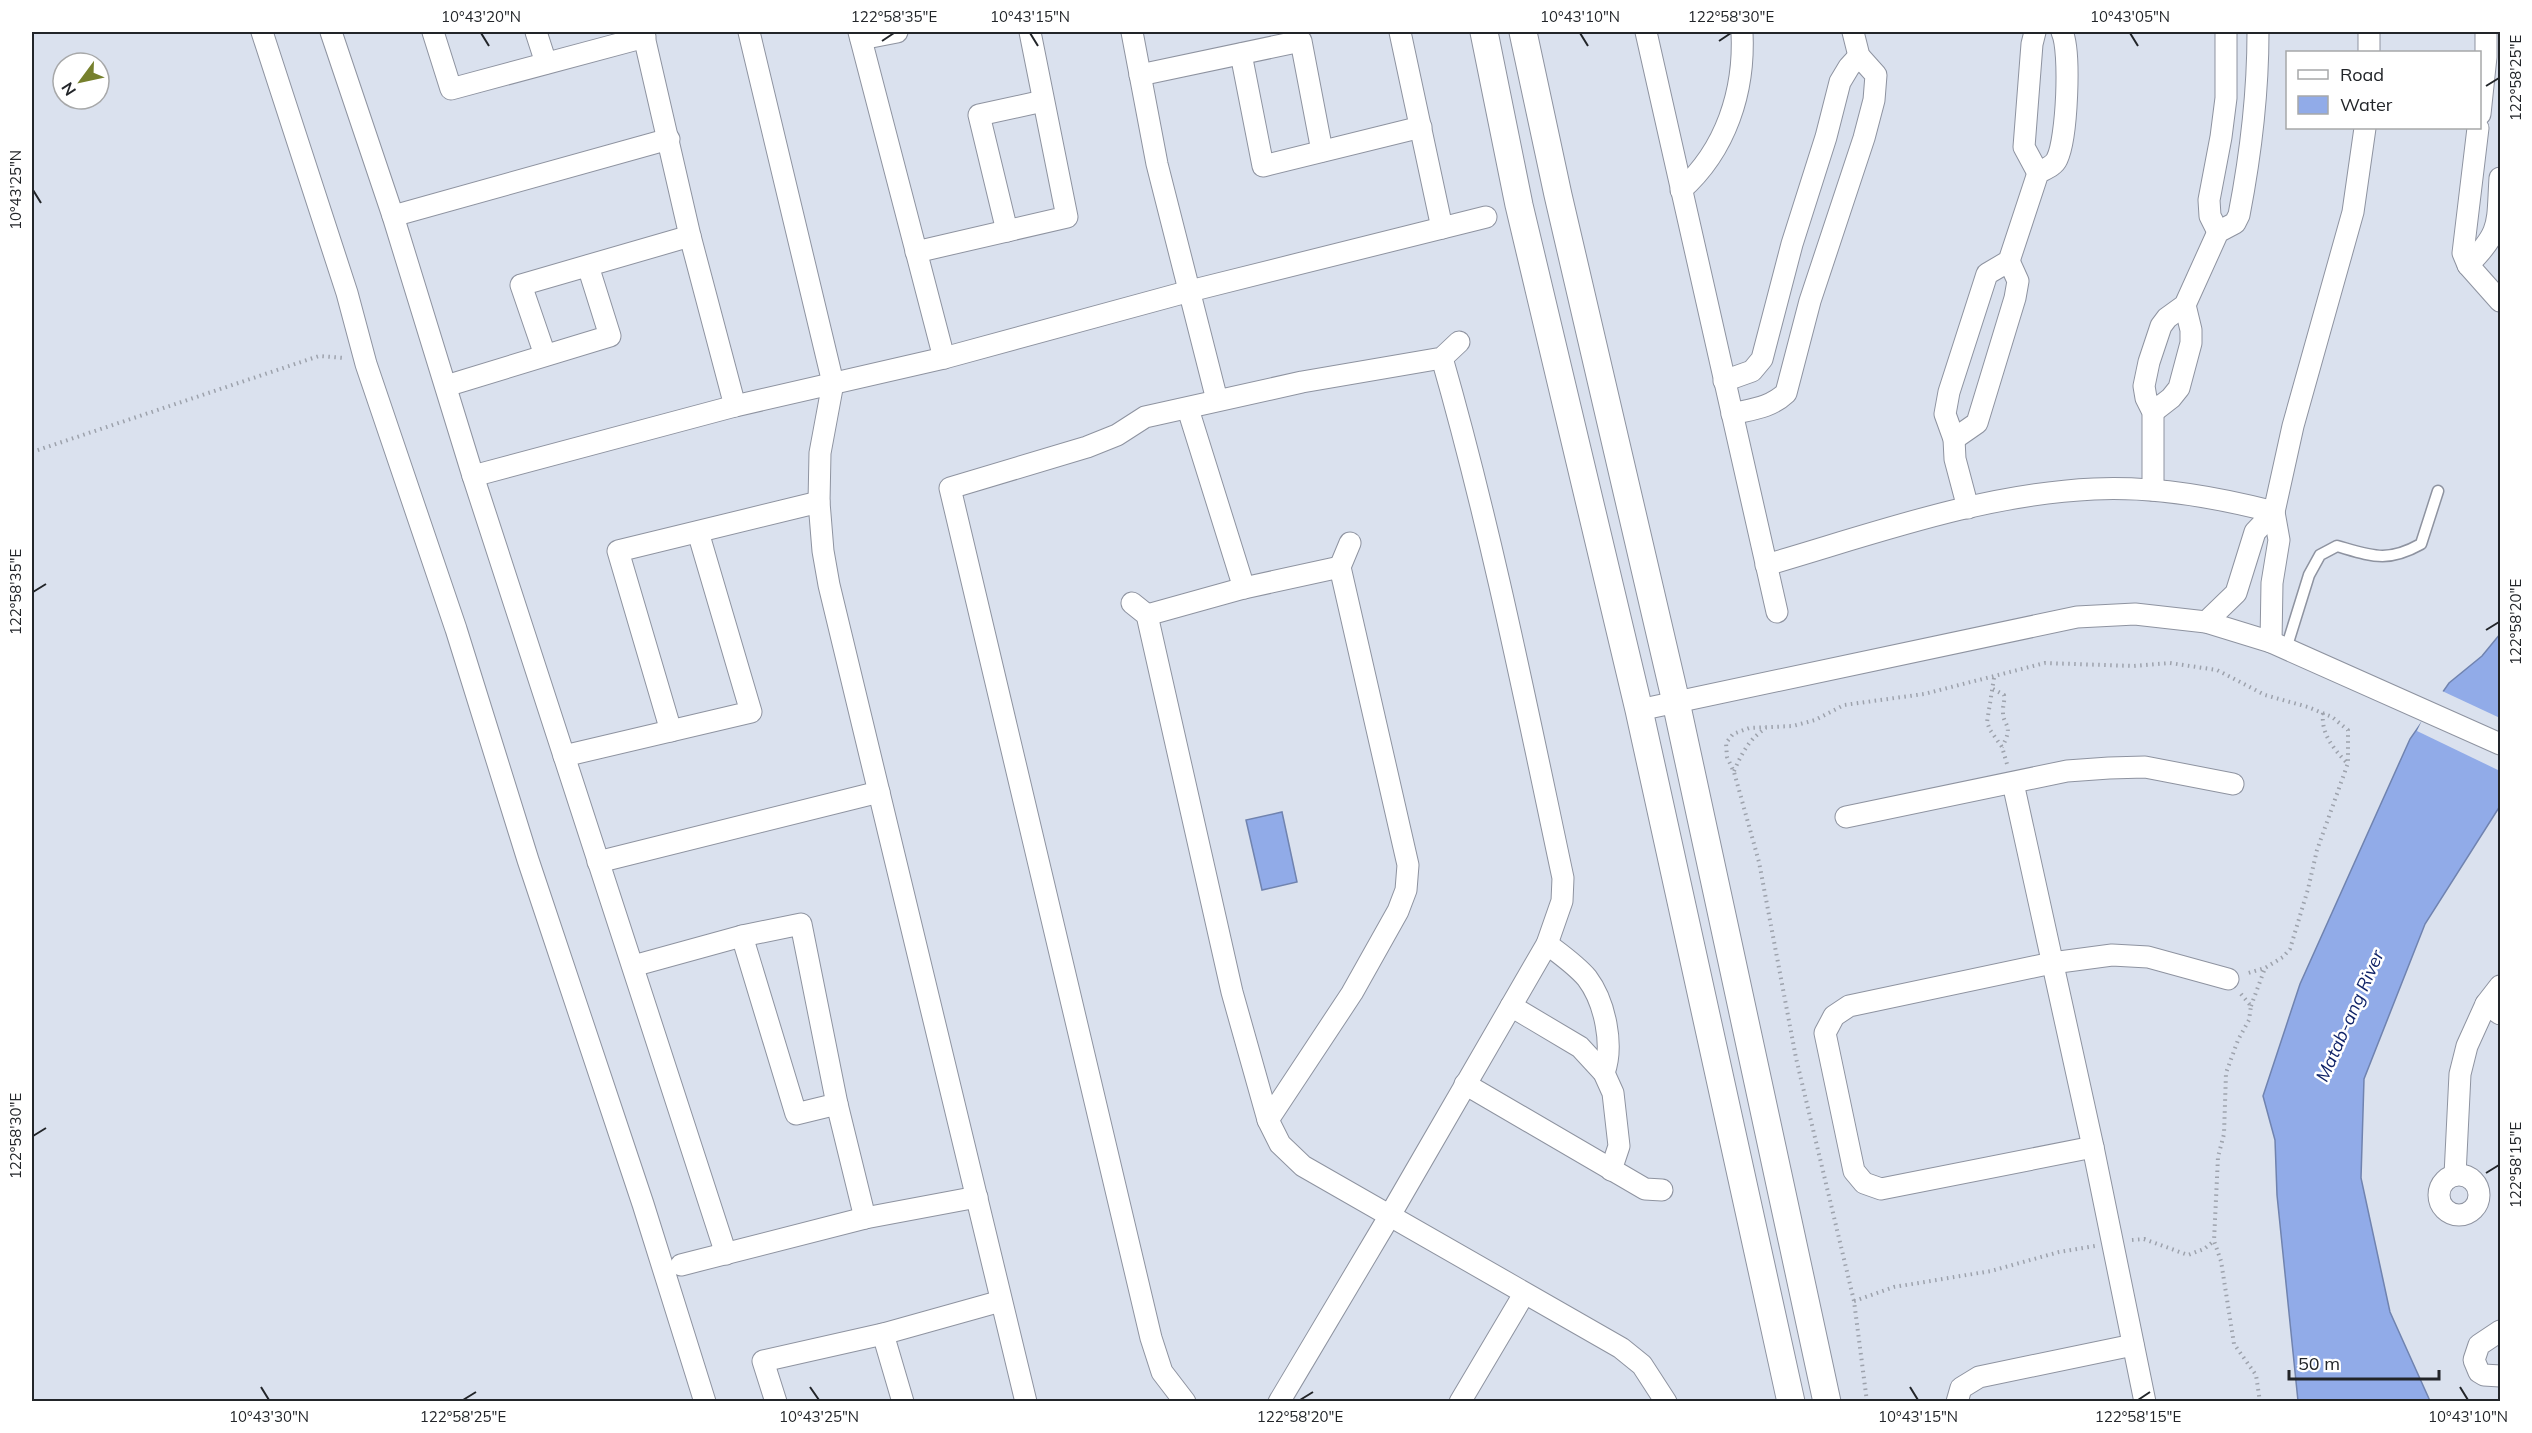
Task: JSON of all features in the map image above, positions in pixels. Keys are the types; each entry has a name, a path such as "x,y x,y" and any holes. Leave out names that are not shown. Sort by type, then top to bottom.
{"street":[{"path":"262,32 347,293 366,364 456,629 528,860 644,1204 705,1401"},
{"path":"331,32 393,216 473,476 726,1254"},
{"path":"433,32 451,89 644,34 690,236 735,406"},
{"path":"536,32 546,63"},
{"path":"749,32 833,383 820,453 819,502 822,551 1026,1401"},
{"path":"897,32 860,35 944,358"},
{"path":"916,252 1067,217 1030,32"},
{"path":"1132,32 1157,164 1217,400"},
{"path":"1400,32 1442,228"},
{"path":"1484,32 1519,205 1639,710 1791,1401"},
{"path":"1523,32 1563,218 1676,702 1827,1401"},
{"path":"1646,32 1777,612"},
{"path":"1682,190 1701,173 1713,155 1736,102 1742,32"},
{"path":"1732,414 1766,407 1786,393 1810,300 1864,138 1874,100 1876,75 1859,56 1852,32"},
{"path":"2035,32 2032,44 2024,147 2038,173"},
{"path":"1968,508 1955,459 1954,439 1945,414 1953,380 1987,274 2009,261 2038,173 2052,165 2058,158 2064,124 2067,79 2066,46 2062,32"},
{"path":"2218,232 2210,216 2208,200 2221,137 2226,98 2226,32"},
{"path":"2153,490 2153,411 2146,398 2144,386 2149,362 2161,326 2185,305 2218,232 2235,223 2239,214 2258,86 2258,32"},
{"path":"2369,32 2369,51"},
{"path":"2481,104 2486,32"},
{"path":"1140,75 1301,42 1322,151"},
{"path":"1241,54 1263,166 1421,127"},
{"path":"1724,381 1752,371 1762,359 1792,244 1826,138 1840,82 1859,56"},
{"path":"1007,231 979,115 1042,101"},
{"path":"2278,645 2272,583 2279,540 2274,512 2293,426 2353,212 2365,129"},
{"path":"2478,129 2463,253 2468,265 2500,301"},
{"path":"393,216 669,139"},
{"path":"2468,265 2488,245 2497,229 2500,178"},
{"path":"473,476 735,406 944,358 1190,291 1486,217"},
{"path":"545,356 521,285 690,236"},
{"path":"1954,439 1977,423 2015,298 2018,281 2009,261"},
{"path":"446,386 610,336 588,266"},
{"path":"2153,411 2171,398 2179,388 2191,342 2191,330 2185,305"},
{"path":"1185,1401 1162,1372 1150,1338 950,488 1087,447 1117,435 1145,417 1188,409 1217,400 1442,358 1459,342"},
{"path":"1279,1401 1389,1217 1547,944 1562,902 1563,878 1503,595 1468,450 1442,358"},
{"path":"1188,409 1244,588"},
{"path":"1766,565 1968,508 2036,495 2094,488 2188,494 2274,512"},
{"path":"671,731 618,551 819,502"},
{"path":"2206,622 2236,593 2255,532 2274,512"},
{"path":"564,756 751,712 698,532"},
{"path":"1268,1120 1352,993 1398,911 1406,890 1408,865 1340,567 1350,543"},
{"path":"1340,567 1140,609 1232,992 1268,1120 1280,1144 1303,1166 1621,1348 1642,1365 1658,1396"},
{"path":"1639,710 2077,617 2135,614 2206,622 2278,645 2500,744"},
{"path":"1846,817 2067,771 2145,767 2233,784"},
{"path":"2013,783 2093,1147 2145,1401"},
{"path":"598,862 879,792"},
{"path":"633,966 742,936 801,924 837,1104 866,1218"},
{"path":"742,936 796,1114 837,1104"},
{"path":"1547,944 1586,978 1600,1001 1610,1058 1604,1073"},
{"path":"2093,1147 1881,1189 1864,1183 1854,1171 1825,1033 1834,1016 1849,1006 2052,963 2112,955 2148,957 2228,979"},
{"path":"2456,1175 2460,1074 2467,1046 2493,1009 2500,986"},
{"path":"1511,1006 1580,1047 1604,1073 1613,1093 1619,1146 1611,1170"},
{"path":"1465,1084 1645,1189 1662,1190"},
{"path":"681,1266 866,1218 977,1197"},
{"path":"1460,1401 1524,1294"},
{"path":"776,1401 763,1361 884,1334 1001,1301"},
{"path":"2500,1331 2479,1346 2474,1360 2479,1372 2484,1376 2500,1376"},
{"path":"884,1334 903,1401"},
{"path":"1957,1401 1961,1388 1979,1377 2133,1345"}],"lane":[{"path":"2278,645 2320,555 2337,546 2375,557 2391,557 2421,544 2438,491"}],"path":[{"path":"32,452 319,356 342,357 366,364"},
{"path":"1867,1401 1854,1301 1796,1058 1759,862 1734,772 1727,757 1726,743 1734,734 1749,728 1793,726 1815,720 1844,705 1924,694 1994,678 2045,663 2134,666 2170,663 2217,670 2265,695 2332,717 2348,730 2348,763 2317,850 2290,949 2283,957 2265,968 2228,979 2251,1006"},
{"path":"1994,678 1987,722 2002,747 2013,783"},
{"path":"1993,689 2004,695 2003,712 2009,726 2002,747"},
{"path":"2323,713 2322,726 2333,748 2348,763"},
{"path":"1734,772 1741,754 1754,736 1768,727"},
{"path":"2260,1401 2256,1375 2234,1344 2221,1261 2214,1241 2218,1156 2224,1134 2226,1073 2238,1040 2249,1020 2251,1006 2265,968"},
{"path":"1854,1301 1894,1287 1991,1271 2059,1252 2112,1243 2144,1239 2188,1255 2204,1249 2214,1241"}],"water":[{"name":"Matab-ang River","path":"2500,634 2500,806 2425,924 2364,1079 2361,1178 2390,1312 2430,1401 2298,1401 2277,1195 2275,1140 2263,1096 2300,984 2410,739 2449,683 2482,656"},
{"path":"1282,812 1297,882 1262,890 1246,820"}],"pier":[{"path":"2440,690 2500,718 2500,771 2417,731 2428,707"}]}
